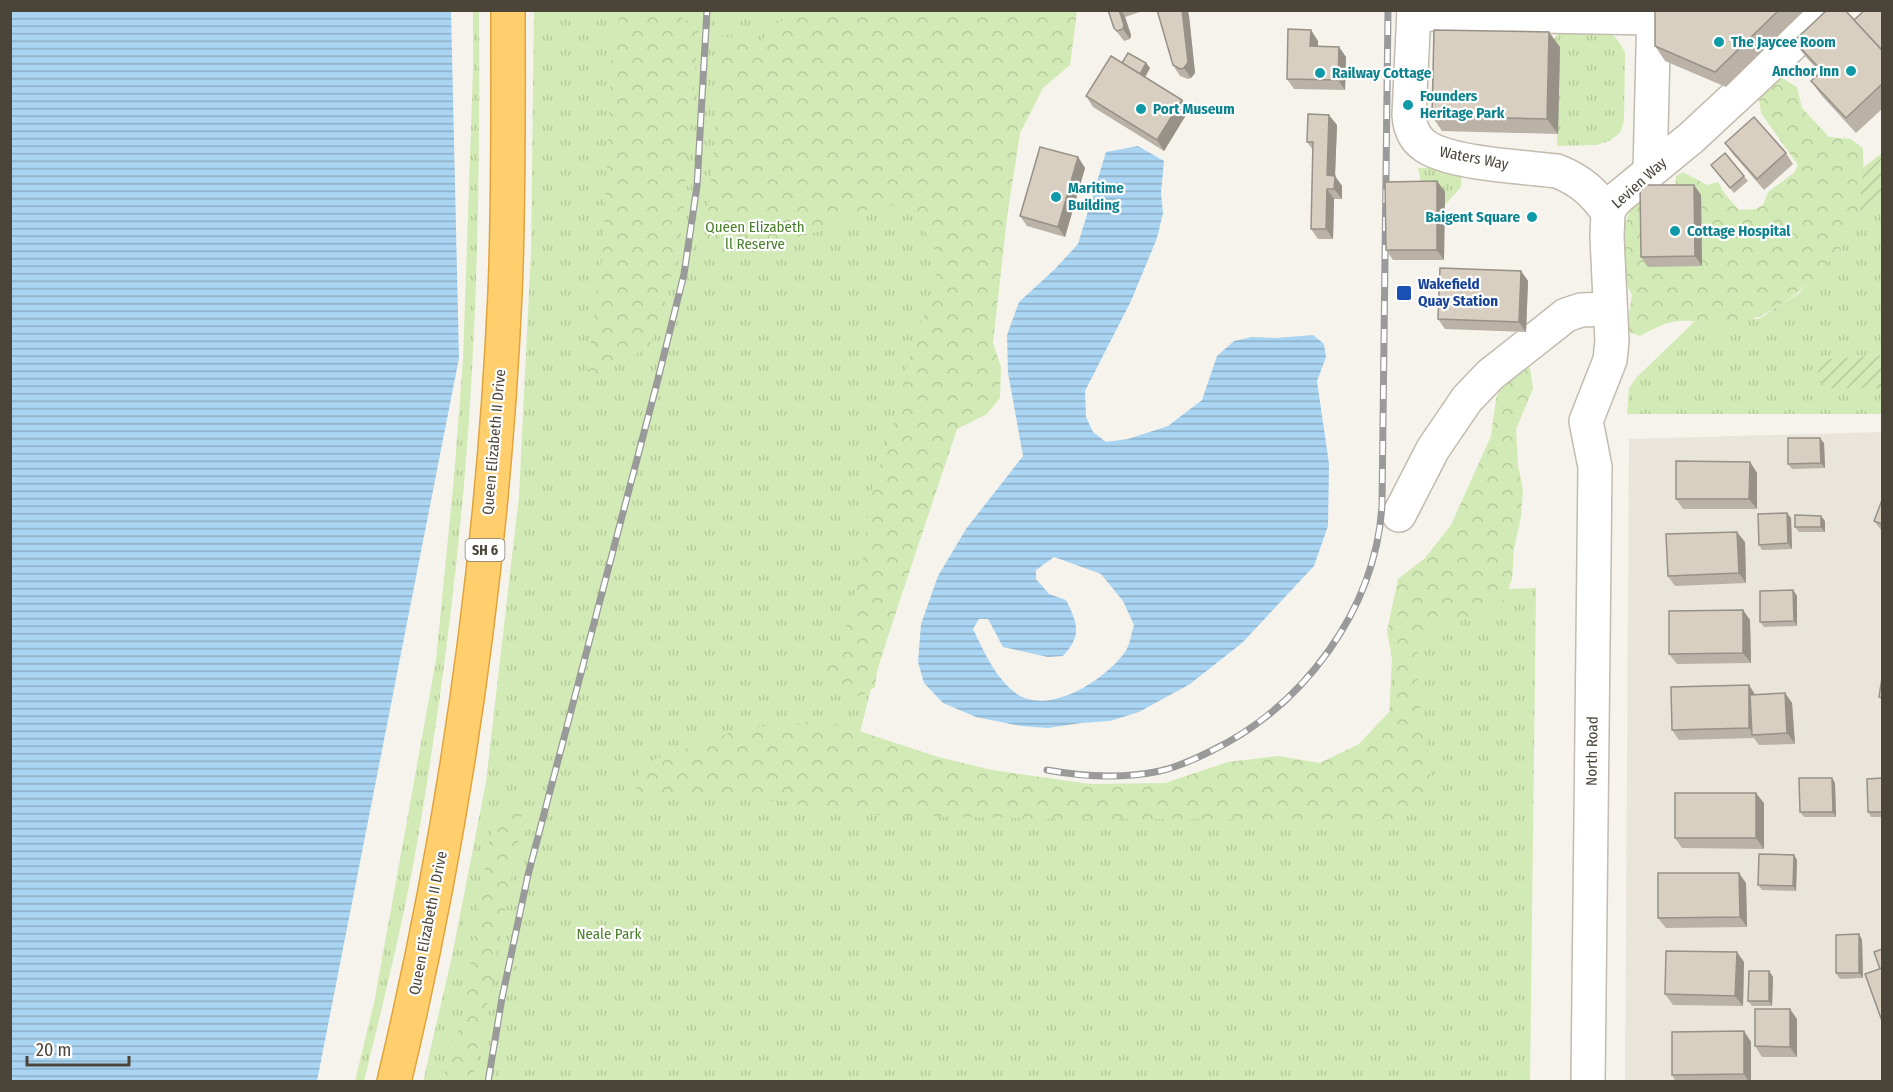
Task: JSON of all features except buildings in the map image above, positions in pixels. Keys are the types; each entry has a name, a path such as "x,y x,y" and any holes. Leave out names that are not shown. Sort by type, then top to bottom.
{"highway":[{"name":"Queen Elizabeth II Drive","path":"394,1082 435,895 471,674 485,550 497,420 505,292 508,10"}],"street":[{"name":"Levien Way","path":"1586,421 1611,360 1607,237 1608,213 1612,204 1692,138 1829,10"},
{"path":"1414,12 1654,14 1650,171"},
{"name":"Waters Way","path":"1414,12 1409,115 1410,128 1417,138 1429,148 1463,159 1557,171 1572,177 1597,196 1608,213"},
{"path":"1399,514 1433,449 1467,399 1491,375 1566,315 1581,310 1610,309"},
{"name":"North Road","path":"1586,421 1594,467 1588,1082"}],"shaded area":[{"path":"1882,432 1882,1081 1625,1082 1629,439"}],"green space":[{"path":"621,10 666,11 699,26 681,236 664,307 649,347 599,375 587,371 603,252 612,47"},
{"path":"473,11 479,11 477,241 473,357 456,562 433,742 407,895 364,1081 355,1081 374,1003 436,660 463,359"},
{"path":"534,11 1067,11 1010,134 844,796 1385,807 1395,593 1536,588 1530,1081 423,1082 452,956 486,782 519,496 531,251"},
{"name":"Queen Elizabeth ll Reserve","path":"818,11 1077,11 1070,65 1043,88 1020,133 1007,217 993,343 1001,367 1000,398 987,414 957,429 877,671 875,687 863,695 844,697 824,680 821,661 842,641 862,564 870,494 894,425 912,346 936,285 934,246 914,213 893,204 859,212 822,231 785,240 752,257 729,263 716,253 706,237 723,37 744,38 759,49 767,32 778,22 812,17"},
{"path":"1590,29 1607,32 1620,43 1625,53 1624,121 1620,133 1609,141 1597,145 1557,146 1560,47 1549,47 1560,30"},
{"path":"1782,78 1797,87 1802,108 1829,137 1851,139 1863,148 1863,196 1852,230 1824,268 1807,285 1787,300 1747,322 1720,327 1700,322 1682,321 1662,325 1640,336 1629,332 1625,324 1632,294 1620,275 1618,258 1631,206 1655,186 1675,196 1676,176 1683,172 1707,185 1718,182 1739,210 1756,209 1763,205 1768,192 1794,173 1798,165 1761,113 1759,99 1765,85"},
{"path":"1882,153 1882,195 1860,211 1863,168"},
{"path":"1462,167 1461,187 1444,206 1423,192 1418,168"},
{"path":"1882,195 1882,355 1825,359 1829,388 1882,388 1882,414 1627,414 1629,388 1636,378 1694,322 1758,319 1799,293 1840,249 1860,211"},
{"path":"1882,355 1882,388 1829,388 1819,380 1817,369 1825,359"},
{"path":"1522,363 1530,368 1533,389 1516,429 1518,465 1523,490 1512,579 1503,603 1478,615 1442,623 1427,636 1416,656 1422,726 1430,760 1430,789 1421,807 1393,819 1342,823 1207,819 911,816 817,812 785,801 639,798 635,783 639,772 655,759 741,729 808,722 850,728 938,757 992,770 1090,784 1165,783 1228,762 1278,756 1320,763 1359,744 1389,712 1396,680 1387,631 1398,579 1425,558 1451,525 1491,436 1496,399 1506,373"},
{"path":"512,800 520,803 525,809 520,819 518,845 472,1081 442,1081 453,1042 464,1020 466,991 490,836 499,813"}],"water":[{"path":"10,11 451,11 459,358 317,1081 11,1081"},
{"path":"1138,146 1164,161 1161,193 1163,213 1157,238 1131,301 1085,391 1086,417 1093,432 1106,442 1128,439 1168,426 1202,400 1217,356 1234,341 1252,337 1313,335 1324,344 1326,357 1317,381 1329,464 1328,526 1314,566 1242,643 1190,684 1139,712 1110,721 1048,728 1021,726 976,717 943,703 924,683 918,662 921,624 938,576 966,529 1023,456 1008,373 1007,335 1019,302 1078,244 1106,152","holes":["1054,557 1101,574 1123,601 1134,625 1125,652 1105,673 1091,683 1061,697 1045,701 1030,700 1017,694 991,665 973,629 979,619 988,619 1003,647 1048,657 1063,656 1075,635 1073,616 1066,600 1049,594 1036,579 1036,570"]}],"railway":[{"path":"488,1082 502,998 528,875 684,274 697,186 707,10"},
{"path":"1047,770 1104,776 1160,771 1199,757 1245,732 1276,708 1304,681 1329,651 1349,617 1365,582 1376,545 1382,506 1388,10"}],"place":[{"name":"The Jaycee Room","path":"1719,42"},
{"name":"Anchor Inn","path":"1851,71"},
{"name":"Railway Cottage","path":"1320,73"},
{"name":"Founders Heritage Park","path":"1408,105"},
{"name":"Port Museum","path":"1141,109"},
{"name":"Maritime Building","path":"1056,197"},
{"name":"Baigent Square","path":"1532,217"},
{"name":"Cottage Hospital","path":"1675,231"},
{"name":"Wakefield Quay Station","path":"1404,293"}],"park label":[{"name":"Neale Park","path":"609,934"}]}
